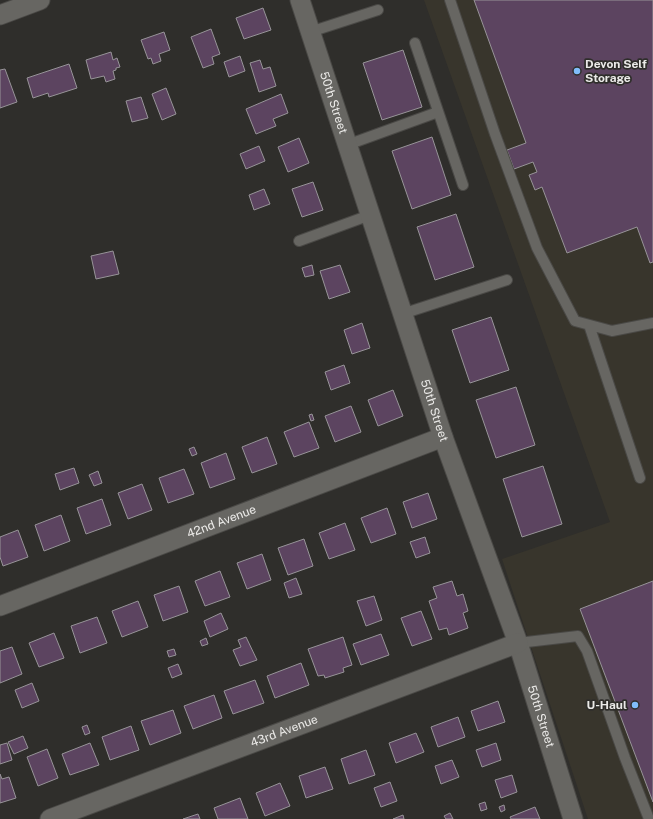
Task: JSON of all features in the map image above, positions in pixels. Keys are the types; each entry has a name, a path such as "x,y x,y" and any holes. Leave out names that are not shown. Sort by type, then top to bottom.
{"street":[{"path":"0,14 40,0"},
{"name":"50th Street","path":"300,0 443,437 518,643 573,819"},
{"name":"42nd Avenue","path":"0,606 443,437"},
{"name":"43rd Avenue","path":"50,819 518,643"}],"lane":[{"path":"450,0 495,134 537,248 575,321 612,332 653,324"},
{"path":"310,32 378,10"},
{"path":"415,43 463,185"},
{"path":"347,145 438,112"},
{"path":"299,241 370,215"},
{"path":"402,314 506,280"},
{"path":"589,325 640,478"},
{"path":"518,643 578,636 587,651 625,758 649,819"}],"shaded area":[{"path":"424,0 653,0 653,819 588,819 502,559 610,522"}],"building":[{"name":"Devon Self Storage","path":"474,0 653,0 653,262 650,263 637,227 567,253 542,187 535,190 529,175 537,172 533,162 514,169 507,150 526,143"},
{"path":"263,8 271,30 244,39 236,18"},
{"path":"211,29 220,54 212,57 214,64 203,68 191,37"},
{"path":"164,32 170,50 159,54 161,61 153,64 151,58 148,59 141,40"},
{"path":"403,50 422,107 382,120 363,63"},
{"path":"111,52 113,60 117,58 120,67 113,71 115,79 106,82 104,76 91,79 86,60"},
{"path":"240,56 245,71 229,77 224,62"},
{"path":"260,60 263,69 270,67 276,86 259,92 250,63"},
{"path":"69,64 77,88 49,97 48,93 33,98 27,78"},
{"path":"5,69 17,102 0,108 0,70"},
{"path":"166,88 176,114 162,120 152,94"},
{"path":"281,94 288,113 273,119 276,126 256,134 246,109"},
{"path":"141,97 148,118 132,122 126,101"},
{"path":"432,137 451,195 412,209 392,151"},
{"path":"299,138 309,163 288,172 278,147"},
{"path":"259,146 265,161 246,169 240,154"},
{"path":"313,182 323,210 302,217 292,189"},
{"path":"264,189 270,204 254,210 249,195"},
{"path":"456,214 474,267 435,280 417,227"},
{"path":"113,251 119,274 96,279 91,256"},
{"path":"312,265 314,275 305,277 302,268"},
{"path":"340,265 350,292 329,299 320,271"},
{"path":"491,317 509,370 470,383 452,330"},
{"path":"362,323 370,348 352,354 344,330"},
{"path":"344,365 350,383 331,390 325,372"},
{"path":"516,387 535,445 496,458 476,400"},
{"path":"393,390 403,416 378,426 368,400"},
{"path":"351,406 361,432 335,442 325,416"},
{"path":"312,414 314,420 311,421 309,415"},
{"path":"309,422 319,448 294,457 284,432"},
{"path":"267,437 277,464 252,473 242,447"},
{"path":"194,447 197,454 192,456 189,449"},
{"path":"226,453 235,479 210,488 201,463"},
{"path":"543,466 562,524 522,537 503,479"},
{"path":"74,468 79,483 60,490 55,474"},
{"path":"184,469 194,494 168,503 159,478"},
{"path":"98,471 102,483 94,486 89,475"},
{"path":"142,484 152,510 128,519 118,493"},
{"path":"428,493 437,519 412,528 403,502"},
{"path":"102,499 111,525 86,534 77,508"},
{"path":"387,508 396,534 371,543 361,518"},
{"path":"61,515 70,541 44,551 35,525"},
{"path":"345,523 355,550 329,559 319,533"},
{"path":"18,530 28,557 3,566 0,557 0,537"},
{"path":"425,537 430,553 416,558 410,542"},
{"path":"304,539 313,566 288,575 278,548"},
{"path":"262,554 271,580 247,589 237,563"},
{"path":"220,571 230,597 205,606 195,581"},
{"path":"296,578 302,594 289,598 284,583"},
{"path":"452,581 457,596 463,594 468,611 463,613 468,628 449,635 447,628 439,630 429,601 437,598 433,587"},
{"name":"U-Haul","path":"653,581 653,802 580,609"},
{"path":"179,586 188,612 163,621 154,595"},
{"path":"374,596 382,620 366,626 357,601"},
{"path":"138,601 148,627 122,637 112,611"},
{"path":"421,611 432,639 412,646 401,618"},
{"path":"221,613 228,629 210,637 204,621"},
{"path":"97,617 107,643 80,653 71,626"},
{"path":"54,633 64,658 39,667 29,643"},
{"path":"381,634 389,655 361,665 353,644"},
{"path":"246,637 257,660 240,666 233,650 241,647 238,640"},
{"path":"343,637 352,665 343,668 344,672 325,678 324,675 318,676 308,649"},
{"path":"206,638 208,644 202,646 200,641"},
{"path":"12,647 22,674 0,683 0,651"},
{"path":"174,649 176,655 169,657 167,651"},
{"path":"301,663 309,685 275,698 267,676"},
{"path":"178,664 182,674 172,678 168,668"},
{"path":"255,680 264,703 233,714 224,691"},
{"path":"32,683 39,701 22,708 15,690"},
{"path":"214,695 222,718 193,729 184,706"},
{"path":"498,701 505,722 478,731 471,711"},
{"path":"173,710 181,733 150,745 141,721"},
{"path":"458,717 465,737 438,747 431,727"},
{"path":"87,725 90,733 85,735 82,727"},
{"path":"131,726 139,750 110,760 102,737"},
{"path":"416,733 424,752 396,763 389,743"},
{"path":"23,736 28,748 14,754 8,742"},
{"path":"7,743 12,760 0,764 0,745"},
{"path":"90,743 99,765 70,775 62,754"},
{"path":"496,743 501,760 482,767 476,750"},
{"path":"47,749 58,778 38,786 27,757"},
{"path":"366,750 375,775 349,784 341,759"},
{"path":"452,760 459,777 441,784 435,766"},
{"path":"325,767 333,789 306,798 299,776"},
{"path":"0,774 2,779 9,777 16,798 0,803"},
{"path":"512,775 517,792 501,798 495,780"},
{"path":"390,782 397,801 381,807 374,788"},
{"path":"280,783 290,806 265,816 256,793"},
{"path":"240,798 248,819 218,819 214,808"},
{"path":"485,802 487,809 481,811 479,804"},
{"path":"504,805 505,810 501,812 499,807"},
{"path":"535,807 540,819 511,819 510,817"},
{"path":"450,813 453,819 446,819 444,816"},
{"path":"198,814 200,819 183,819"},
{"path":"403,815 404,819 393,819"}],"place":[{"name":"Devon Self Storage","path":"577,71"},
{"name":"U-Haul","path":"635,705"}]}
